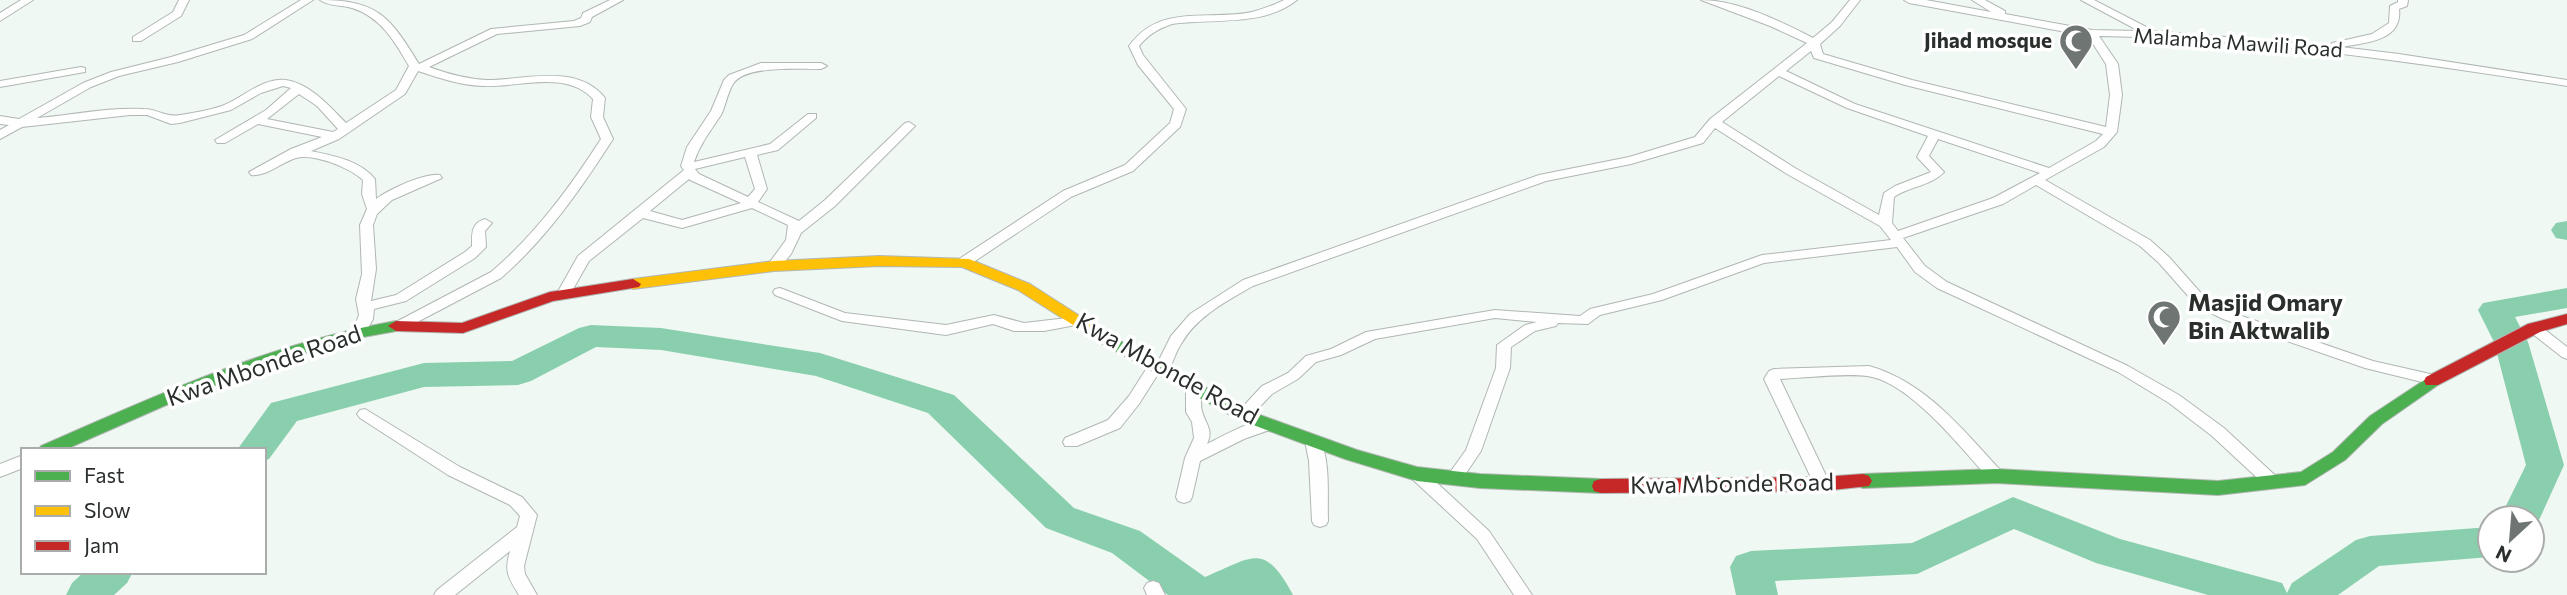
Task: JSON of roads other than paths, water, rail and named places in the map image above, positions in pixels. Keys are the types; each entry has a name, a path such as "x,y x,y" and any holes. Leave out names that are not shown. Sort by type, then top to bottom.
{"street":[{"path":"0,18 28,0"},
{"path":"137,39 177,14 184,0"},
{"path":"0,135 80,88 115,74 174,60 248,37 308,0"},
{"path":"325,0 350,4 385,19 417,67 436,74 488,83 548,78 587,84 599,98 597,117 607,139 572,193 496,275 398,326"},
{"path":"255,172 340,133 401,92 417,67 495,31 576,24 586,20 587,15 594,10 618,0"},
{"path":"964,262 1067,194 1129,168 1176,124 1180,109 1173,96 1136,56 1134,46 1139,36 1163,24 1252,15 1292,0"},
{"path":"1706,0 1754,15 1814,43 1818,56 1909,83 2111,132"},
{"path":"1071,442 1114,424 1159,368 1180,331 1213,303 1248,283 1544,178 1631,160 1699,140 1714,122 1836,24 1854,0"},
{"path":"1977,0 2011,19"},
{"path":"2086,0 2155,34"},
{"path":"2323,48 2363,40 2391,28 2395,22 2394,8 2403,4 2403,0"},
{"name":"Malamba Mawili Road","path":"1917,1 2092,33 2155,34 2323,48 2567,83"},
{"path":"1243,415 1267,390 1293,376 1311,359 1335,352 1371,335 1494,314 1583,321 1595,312 1657,297 1762,259 1898,239 1998,201 2100,144 2111,132 2116,95 2112,64 2092,33"},
{"path":"688,170 692,147 717,111 728,82 733,77 761,66 821,66"},
{"path":"0,84 81,70"},
{"path":"1778,71 1851,106 2049,172"},
{"path":"0,120 21,124 130,112 157,113 171,120 227,108 257,92 282,83 298,89 330,111 340,133"},
{"path":"221,140 286,101 298,89"},
{"path":"563,295 583,259 641,213 688,170 774,147 812,116"},
{"path":"256,120 340,133"},
{"path":"1714,122 1791,171 1885,223 1920,269 1942,285 2123,369 2174,399 2218,432 2273,483"},
{"path":"774,266 797,230 830,203 909,126"},
{"path":"1885,223 1888,195 1895,189 1938,172 1923,157 1935,134"},
{"path":"295,152 334,159 364,174 369,179 368,194 373,208"},
{"path":"641,213 682,224 753,203 761,189 750,153"},
{"path":"688,170 694,177 787,218 797,230"},
{"path":"368,306 363,299 372,270 366,239 373,208 380,200 436,178"},
{"path":"2035,179 2145,243 2202,303 2219,312 2370,365 2434,380"},
{"path":"368,306 401,298 471,255 479,247 478,230 485,223"},
{"name":"Kwa Mbonde Road","path":"52,448 165,399 258,363 360,331 398,326 463,328 563,295 774,266 879,261 964,262 1024,287 1076,321 1243,415 1313,441 1417,474 1610,486 1822,484 1898,478 1996,477 2218,488 2305,478 2318,472 2376,420 2434,380 2534,328 2567,319"},
{"path":"780,292 842,317 946,330 994,319 1008,327 1036,328 1076,321"},
{"path":"360,331 368,306"},
{"path":"1454,478 1474,451 1503,368 1504,345 1530,328 1569,321"},
{"path":"2534,328 2567,354"},
{"path":"1822,484 1772,379 1774,374 1869,371 1880,374 1896,382 1924,403 1996,477"},
{"path":"1184,496 1193,458 1203,432 1194,412 1194,388"},
{"path":"365,414 454,471 516,501 529,515 514,566 516,575 528,595"},
{"path":"1193,458 1238,435 1269,424"},
{"path":"1313,441 1317,461 1320,521"},
{"path":"0,471 21,462"},
{"path":"1417,474 1483,536 1523,595"},
{"path":"443,595 527,529"}],"waterway":[{"path":"2527,504 2545,465 2511,342 2495,310 2567,298"},
{"path":"257,448 284,412 424,375 518,373 591,336 661,339 820,365 941,404 1060,518 1126,542 1199,595"},
{"path":"1757,595 1751,567 1917,558 2013,512 2110,552 2267,595"},
{"path":"2307,595 2370,551 2476,543"},
{"path":"1204,595 1257,573 1272,595"},
{"path":"87,595 110,574"}],"place":[{"name":"Jihad mosque","path":"2076,71"},
{"name":"Masjid Omary Bin Aktwalib","path":"2164,347"}]}
